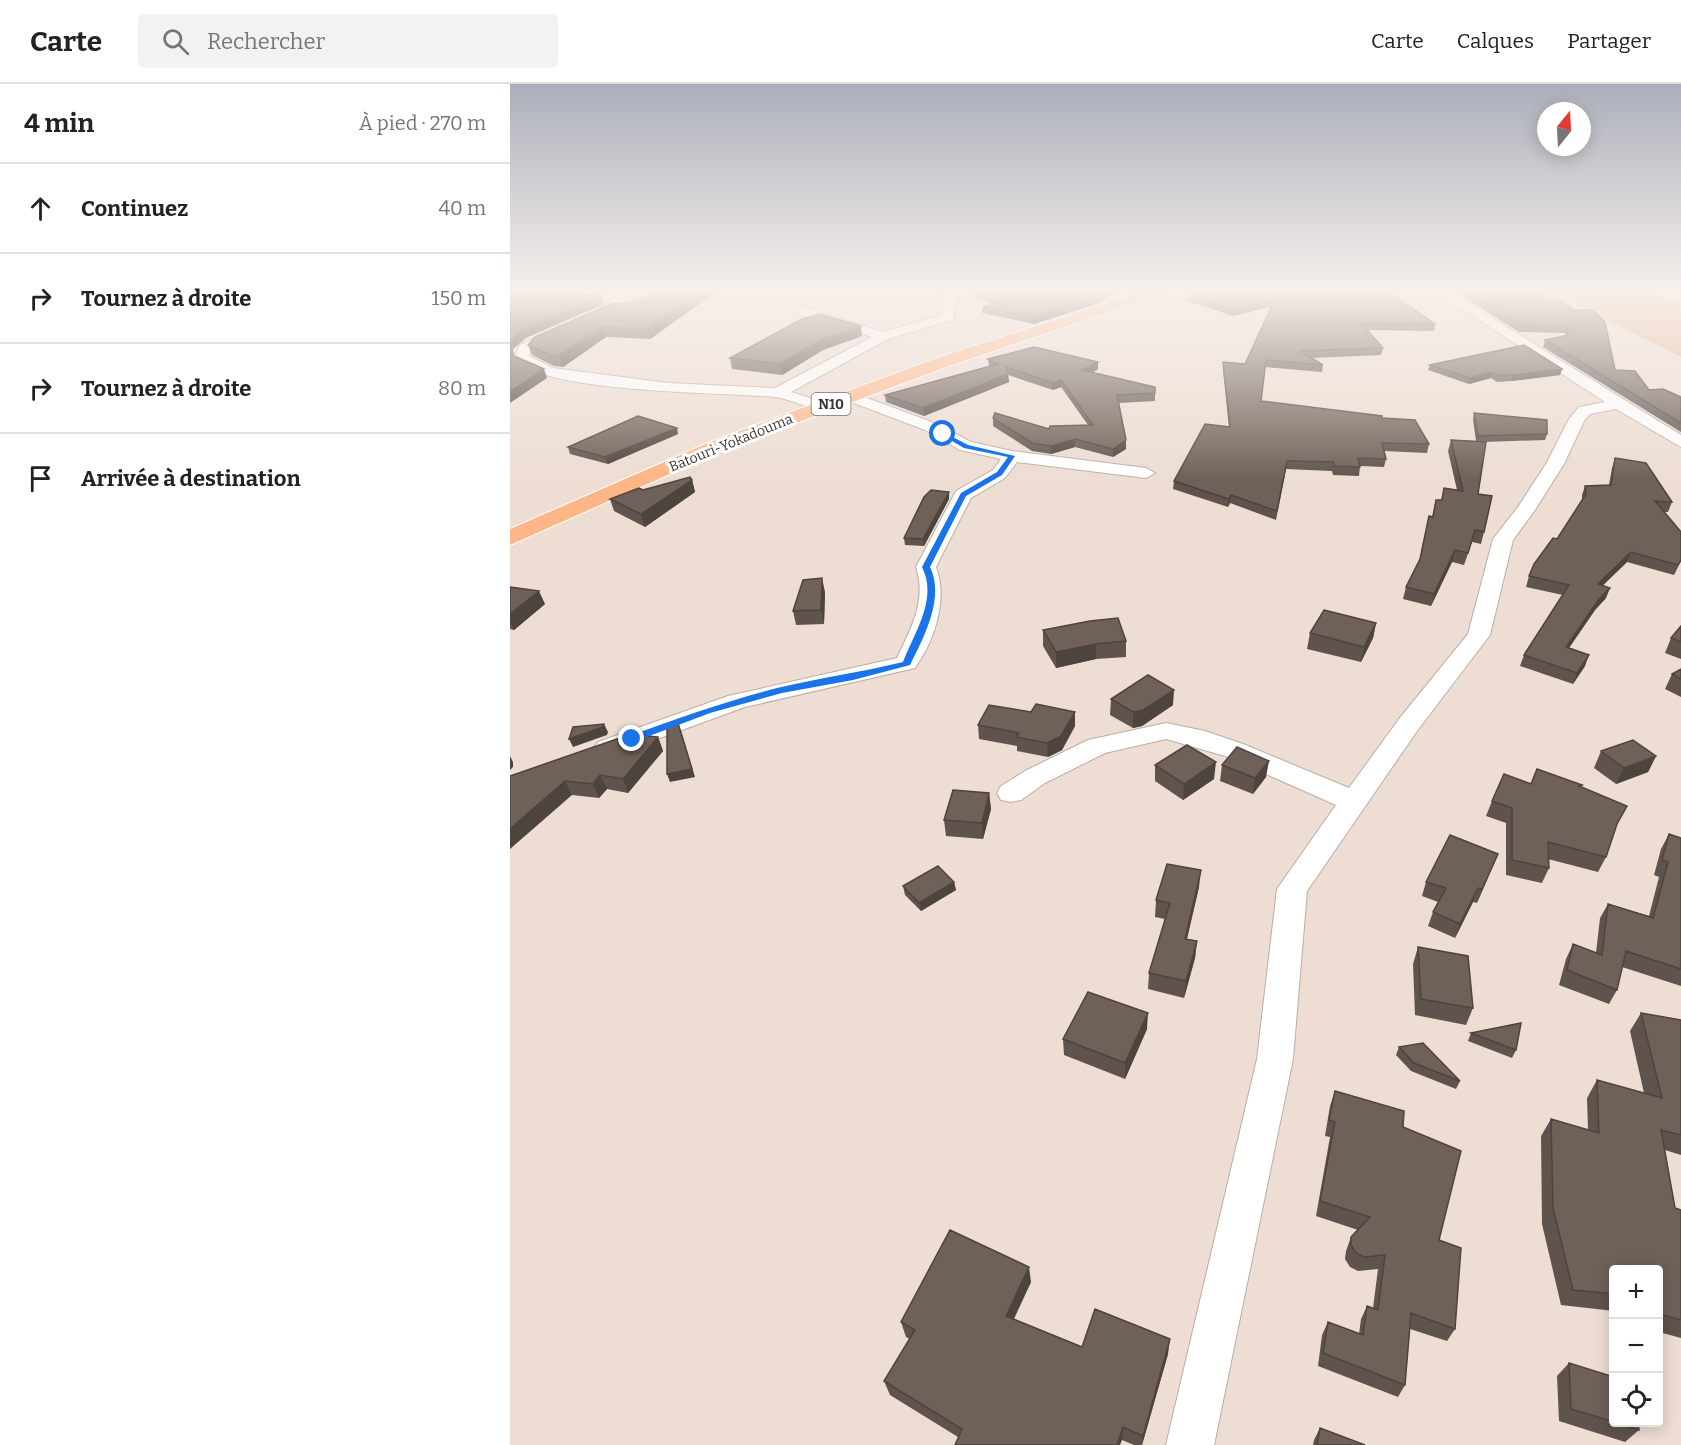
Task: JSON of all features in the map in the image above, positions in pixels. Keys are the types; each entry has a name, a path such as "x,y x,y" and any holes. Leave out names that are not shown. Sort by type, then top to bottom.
{"highway":[{"name":"Batouri-Yokadouma","path":"510,538 717,446 971,354"}],"street":[{"path":"522,354 521,358 549,372 668,388 777,393 823,406"},
{"path":"777,393 851,354"},
{"path":"1541,354 1616,404 1681,442"},
{"path":"851,397 931,427 966,447 1012,456 1146,473"},
{"path":"1190,1445 1275,1059 1292,889 1408,725 1479,635 1503,539 1526,510 1549,474 1577,419 1585,410 1616,404"},
{"path":"590,754 707,711 781,690 853,677 907,663 932,600 932,580 926,567 963,495 999,474 1012,456"},
{"path":"1011,793 1035,777 1097,746 1166,731 1196,737 1234,750 1353,801"}],"building":[{"path":"510,354 544,369 510,392"},
{"path":"547,354 563,354 559,356"},
{"path":"738,354 798,354 780,364 730,358"},
{"path":"1009,354 1062,354 1098,362 1082,370 1155,387 1155,393 1117,395 1126,440 1113,449 1075,439 1051,446 1032,443 993,418 995,413 1049,429 1050,426 1093,425 1061,380 1053,383 1006,367 1008,374 923,408 885,395 998,364 988,359"},
{"path":"1250,354 1304,354 1323,365 1266,360 1261,401 1382,416 1382,418 1415,420 1429,444 1382,443 1386,459 1358,458 1360,467 1334,466 1334,462 1287,461 1277,511 1231,495 1229,499 1174,481 1205,424 1230,427 1223,362 1245,364"},
{"path":"1484,354 1537,354 1562,369 1499,376 1493,372 1470,378 1430,365"},
{"path":"1567,354 1612,354 1615,370 1635,371 1649,390 1663,389 1681,397 1681,423"},
{"path":"1474,413 1547,420 1547,434 1478,436"},
{"path":"638,416 677,428 605,457 568,447"},
{"path":"1451,440 1486,442 1478,494 1492,496 1484,532 1475,530 1468,553 1455,550 1434,594 1406,587 1420,559 1429,516 1433,517 1436,500 1442,500 1444,488 1463,491"},
{"path":"1615,458 1646,463 1672,502 1655,501 1681,532 1681,560 1678,565 1631,552 1598,584 1610,588 1599,599 1566,647 1589,655 1577,673 1524,655 1569,585 1529,576 1534,564 1553,538 1557,539 1586,494 1585,486 1611,485"},
{"path":"690,477 692,480 641,514 610,499 639,488 643,490"},
{"path":"931,490 949,492 923,539 904,538 924,497"},
{"path":"822,578 821,610 793,611 803,580"},
{"path":"510,587 539,591 510,614"},
{"path":"1324,610 1376,623 1364,647 1310,633"},
{"path":"1118,618 1126,641 1056,652 1043,630 1090,621"},
{"path":"1681,626 1681,642 1671,638"},
{"path":"1681,669 1681,679 1672,674"},
{"path":"1148,675 1174,690 1143,710 1133,712 1111,699"},
{"path":"1036,704 1075,712 1061,736 1047,743 1016,737 1019,733 978,725 989,705 1031,712"},
{"path":"678,723 692,769 667,774 667,727"},
{"path":"604,724 603,727 569,739 573,727"},
{"path":"631,734 658,737 623,779 600,775 593,784 565,781 510,829 510,776"},
{"path":"1633,740 1656,756 1624,768 1601,751"},
{"path":"1187,745 1216,762 1184,784 1155,765"},
{"path":"1237,747 1269,761 1255,778 1222,765"},
{"path":"1537,769 1582,785 1579,786 1627,806 1617,824 1606,857 1548,842 1549,868 1512,860 1512,808 1492,801 1504,774 1531,784"},
{"path":"953,790 989,793 982,823 944,820"},
{"path":"1669,834 1681,838 1681,969 1626,951 1617,990 1567,970 1573,944 1602,955 1608,904 1653,918 1668,862 1662,860"},
{"path":"1450,835 1498,854 1482,889 1478,888 1460,924 1433,912 1446,888 1426,882"},
{"path":"1167,864 1201,870 1185,939 1197,941 1186,981 1149,973 1170,903 1156,900"},
{"path":"938,866 954,882 919,903 903,886"},
{"path":"1418,947 1468,956 1473,1008 1421,999"},
{"path":"1088,992 1148,1013 1125,1063 1063,1039"},
{"path":"1641,1013 1681,1020 1681,1135 1661,1130 1675,1208 1681,1210 1681,1320 1663,1315 1663,1265 1609,1265 1609,1294 1573,1290 1553,1208 1551,1119 1599,1133 1597,1080 1662,1098"},
{"path":"1521,1023 1516,1050 1471,1033"},
{"path":"1423,1043 1460,1081 1414,1063 1399,1047"},
{"path":"1335,1091 1404,1111 1403,1127 1461,1151 1439,1240 1461,1248 1455,1329 1411,1313 1405,1385 1323,1353 1328,1322 1363,1335 1367,1306 1378,1310 1385,1255 1364,1257 1356,1253 1351,1245 1351,1237 1370,1217 1320,1201 1335,1122 1329,1120"},
{"path":"950,1230 1029,1267 1006,1316 1082,1347 1095,1309 1170,1339 1143,1436 1123,1427 1117,1445 955,1445 962,1429 884,1381 915,1330 901,1322"},
{"path":"1569,1363 1609,1375 1609,1420 1571,1409"},
{"path":"1320,1428 1365,1445 1317,1445"}],"route":[{"path":"632,739 707,711 781,690 853,677 907,663 932,600 932,580 926,567 963,495 999,474 1012,456 966,447 943,434"}]}
